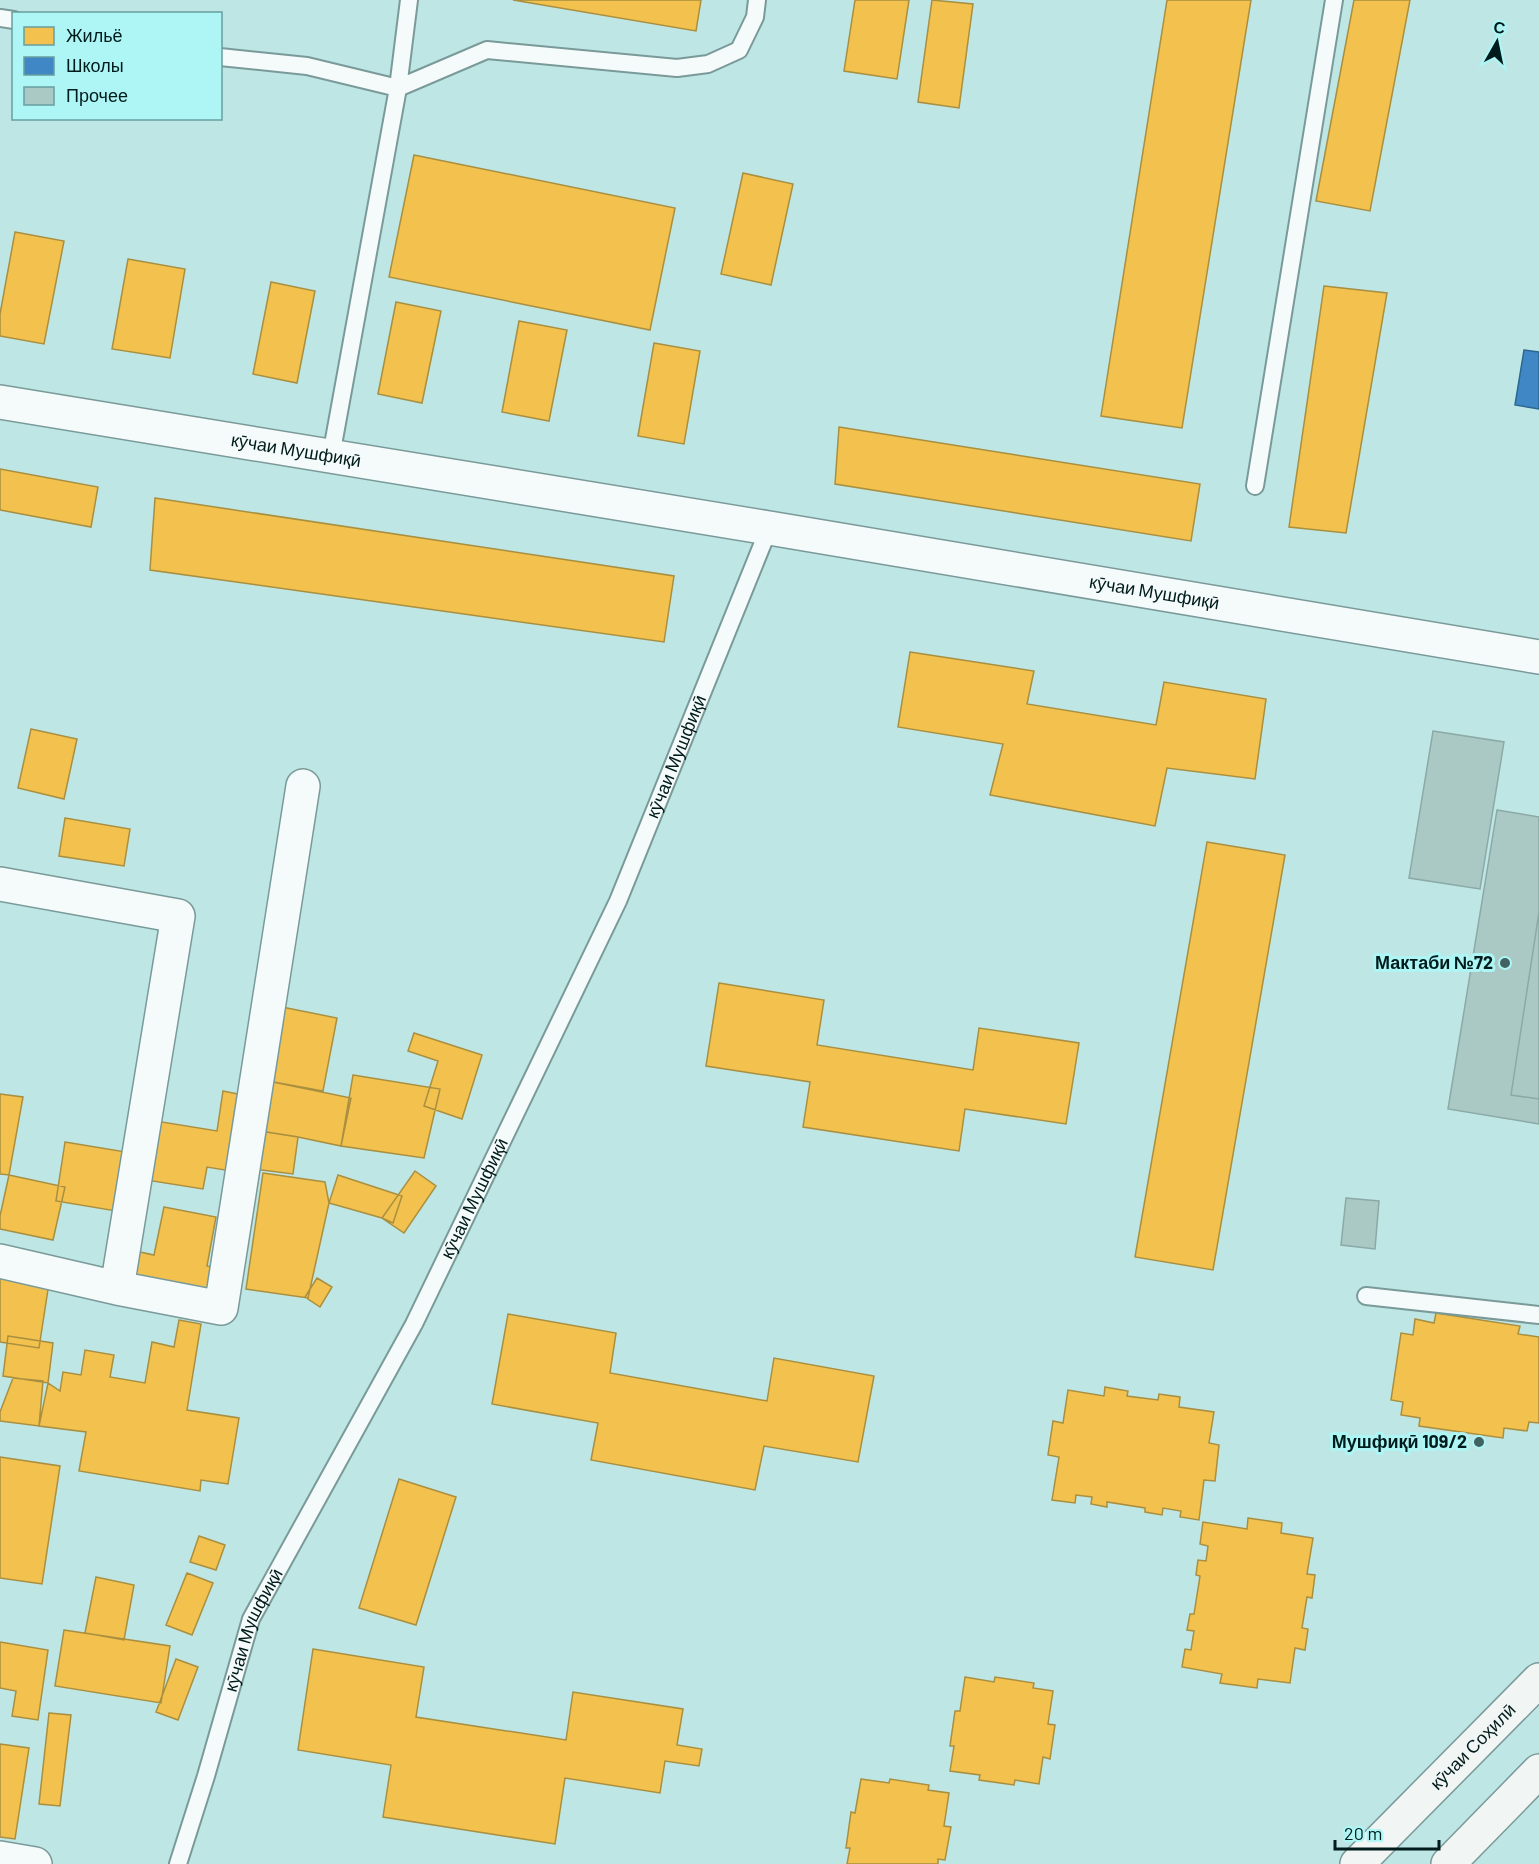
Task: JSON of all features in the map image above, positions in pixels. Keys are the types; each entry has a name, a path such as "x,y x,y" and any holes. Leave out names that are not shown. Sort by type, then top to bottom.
{"main road":[{"name":"кӯчаи Соҳилӣ","path":"1357,1864 1539,1680"},
{"path":"1448,1864 1539,1772"}],"street":[{"name":"кӯчаи Мушфиқӣ","path":"0,402 1539,657"},
{"path":"0,1261 117,1288 221,1308 303,786"},
{"path":"0,884 178,915 117,1288"},
{"path":"0,1858 35,1864"}],"lane":[{"path":"331,456 398,88 409,0"},
{"path":"222,57 307,66 398,88 487,50 677,68 708,64 739,50 755,17 757,0"},
{"path":"1255,486 1334,0"},
{"name":"кӯчаи Мушфиқӣ","path":"178,1864 251,1619 414,1324 618,901 769,528"},
{"path":"1366,1296 1539,1315"}],"building: Жильё":[{"path":"513,0 701,0 696,31"},
{"path":"855,0 909,0 897,79 844,71"},
{"path":"932,0 973,4 959,108 918,102"},
{"path":"1167,0 1251,0 1182,428 1101,416"},
{"path":"1354,0 1410,0 1370,211 1316,201"},
{"path":"414,155 675,208 650,330 389,277"},
{"path":"743,173 793,184 771,285 721,274"},
{"path":"15,232 64,241 44,344 0,336 0,314"},
{"path":"128,259 185,269 170,358 112,349"},
{"path":"271,282 315,291 297,383 253,374"},
{"path":"1324,286 1387,293 1346,533 1289,527"},
{"path":"396,302 441,311 422,403 378,394"},
{"path":"519,321 567,330 549,421 502,412"},
{"path":"654,343 700,351 684,444 638,436"},
{"path":"839,427 1200,484 1191,541 835,484"},
{"path":"0,469 98,487 91,527 0,510"},
{"path":"155,498 674,576 664,642 150,570"},
{"path":"910,652 1034,671 1027,704 1156,725 1164,682 1266,699 1255,779 1167,768 1155,826 990,795 1003,744 898,727"},
{"path":"31,729 77,739 64,799 18,788"},
{"path":"65,818 130,829 124,866 59,856"},
{"path":"1207,842 1285,855 1213,1270 1135,1257"},
{"path":"719,983 824,1000 817,1045 973,1070 979,1028 1079,1043 1066,1124 965,1109 959,1151 803,1127 810,1082 706,1066"},
{"path":"282,1007 337,1018 323,1091 268,1081"},
{"path":"414,1033 482,1055 462,1119 424,1106 438,1061 408,1051"},
{"path":"353,1075 440,1089 424,1158 341,1146"},
{"path":"268,1081 351,1098 341,1146 260,1131"},
{"path":"223,1091 243,1095 231,1171 207,1167 203,1189 146,1180 156,1121 217,1131"},
{"path":"0,1094 23,1097 9,1175 0,1174"},
{"path":"260,1131 298,1137 293,1174 254,1169"},
{"path":"65,1142 126,1152 116,1211 56,1201"},
{"path":"415,1171 436,1186 404,1233 382,1218"},
{"path":"263,1173 325,1182 329,1203 308,1298 246,1289"},
{"path":"9,1175 65,1187 53,1240 0,1229 0,1216"},
{"path":"338,1175 402,1196 393,1223 329,1203"},
{"path":"164,1207 216,1217 207,1266 223,1269 217,1300 129,1283 135,1251 154,1255"},
{"path":"0,1276 49,1283 39,1348 0,1342"},
{"path":"317,1278 332,1287 320,1307 305,1297"},
{"path":"1436,1313 1520,1326 1518,1334 1539,1337 1539,1423 1529,1422 1527,1431 1504,1428 1503,1438 1419,1426 1420,1418 1401,1415 1403,1402 1391,1400 1401,1333 1413,1335 1415,1319 1434,1323"},
{"path":"508,1314 616,1333 610,1373 767,1401 774,1358 874,1376 858,1462 764,1446 755,1490 591,1460 598,1423 492,1404"},
{"path":"179,1320 201,1324 187,1410 239,1418 228,1484 201,1480 200,1491 79,1471 86,1432 39,1426 48,1383 60,1391 63,1372 81,1375 85,1350 114,1355 110,1377 145,1383 152,1342 174,1347"},
{"path":"8,1336 53,1343 48,1383 3,1376"},
{"path":"13,1378 43,1381 39,1426 0,1421 0,1412"},
{"path":"1105,1387 1128,1391 1127,1396 1158,1400 1159,1394 1180,1397 1179,1407 1214,1412 1209,1443 1219,1445 1215,1481 1204,1480 1199,1520 1180,1517 1181,1511 1163,1508 1162,1515 1145,1512 1145,1508 1107,1502 1107,1507 1091,1504 1092,1497 1076,1495 1075,1503 1052,1500 1059,1457 1048,1455 1053,1421 1063,1423 1068,1390 1104,1396"},
{"path":"0,1457 60,1466 42,1584 0,1578"},
{"path":"399,1479 456,1497 416,1625 359,1608"},
{"path":"1248,1518 1282,1523 1281,1533 1313,1538 1307,1574 1315,1575 1312,1598 1307,1597 1302,1628 1308,1629 1305,1650 1295,1648 1290,1683 1258,1679 1257,1688 1220,1683 1222,1674 1182,1667 1185,1649 1191,1650 1194,1631 1187,1630 1190,1614 1194,1614 1200,1576 1196,1575 1198,1560 1206,1561 1208,1546 1200,1544 1203,1522 1247,1529"},
{"path":"199,1536 225,1545 216,1570 190,1562"},
{"path":"187,1573 213,1583 192,1635 166,1625"},
{"path":"96,1577 134,1585 124,1640 85,1633"},
{"path":"64,1630 170,1646 161,1703 55,1686"},
{"path":"0,1642 48,1650 38,1720 12,1716 16,1691 0,1688"},
{"path":"313,1649 424,1667 416,1717 566,1740 573,1692 683,1709 677,1745 702,1749 699,1766 665,1761 660,1793 565,1778 555,1844 383,1817 391,1765 298,1750"},
{"path":"176,1659 198,1667 178,1720 156,1712"},
{"path":"965,1677 994,1682 995,1677 1034,1683 1033,1688 1053,1691 1048,1724 1055,1725 1050,1759 1043,1757 1039,1784 1015,1780 1014,1785 979,1780 980,1775 950,1771 954,1746 950,1746 955,1711 960,1711"},
{"path":"49,1713 71,1715 60,1806 39,1804"},
{"path":"0,1744 29,1748 15,1839 0,1837"},
{"path":"861,1779 889,1783 890,1779 929,1785 928,1790 949,1793 944,1826 951,1827 945,1860 938,1859 938,1864 847,1864 850,1848 846,1848 851,1812 855,1813"}],"building: Школы":[{"path":"1524,350 1539,352 1539,409 1515,405"}],"building: Прочее":[{"path":"1433,731 1504,742 1480,889 1409,878"},
{"name":"Мактаби №72","path":"1497,810 1539,817 1539,1124 1448,1109"},
{"path":"1539,912 1539,1099 1511,1095"},
{"path":"1346,1198 1379,1201 1375,1249 1341,1245"}],"place":[{"name":"Мактаби №72","path":"1505,963"},
{"name":"Мушфиқӣ 109/2","path":"1479,1442"}]}
